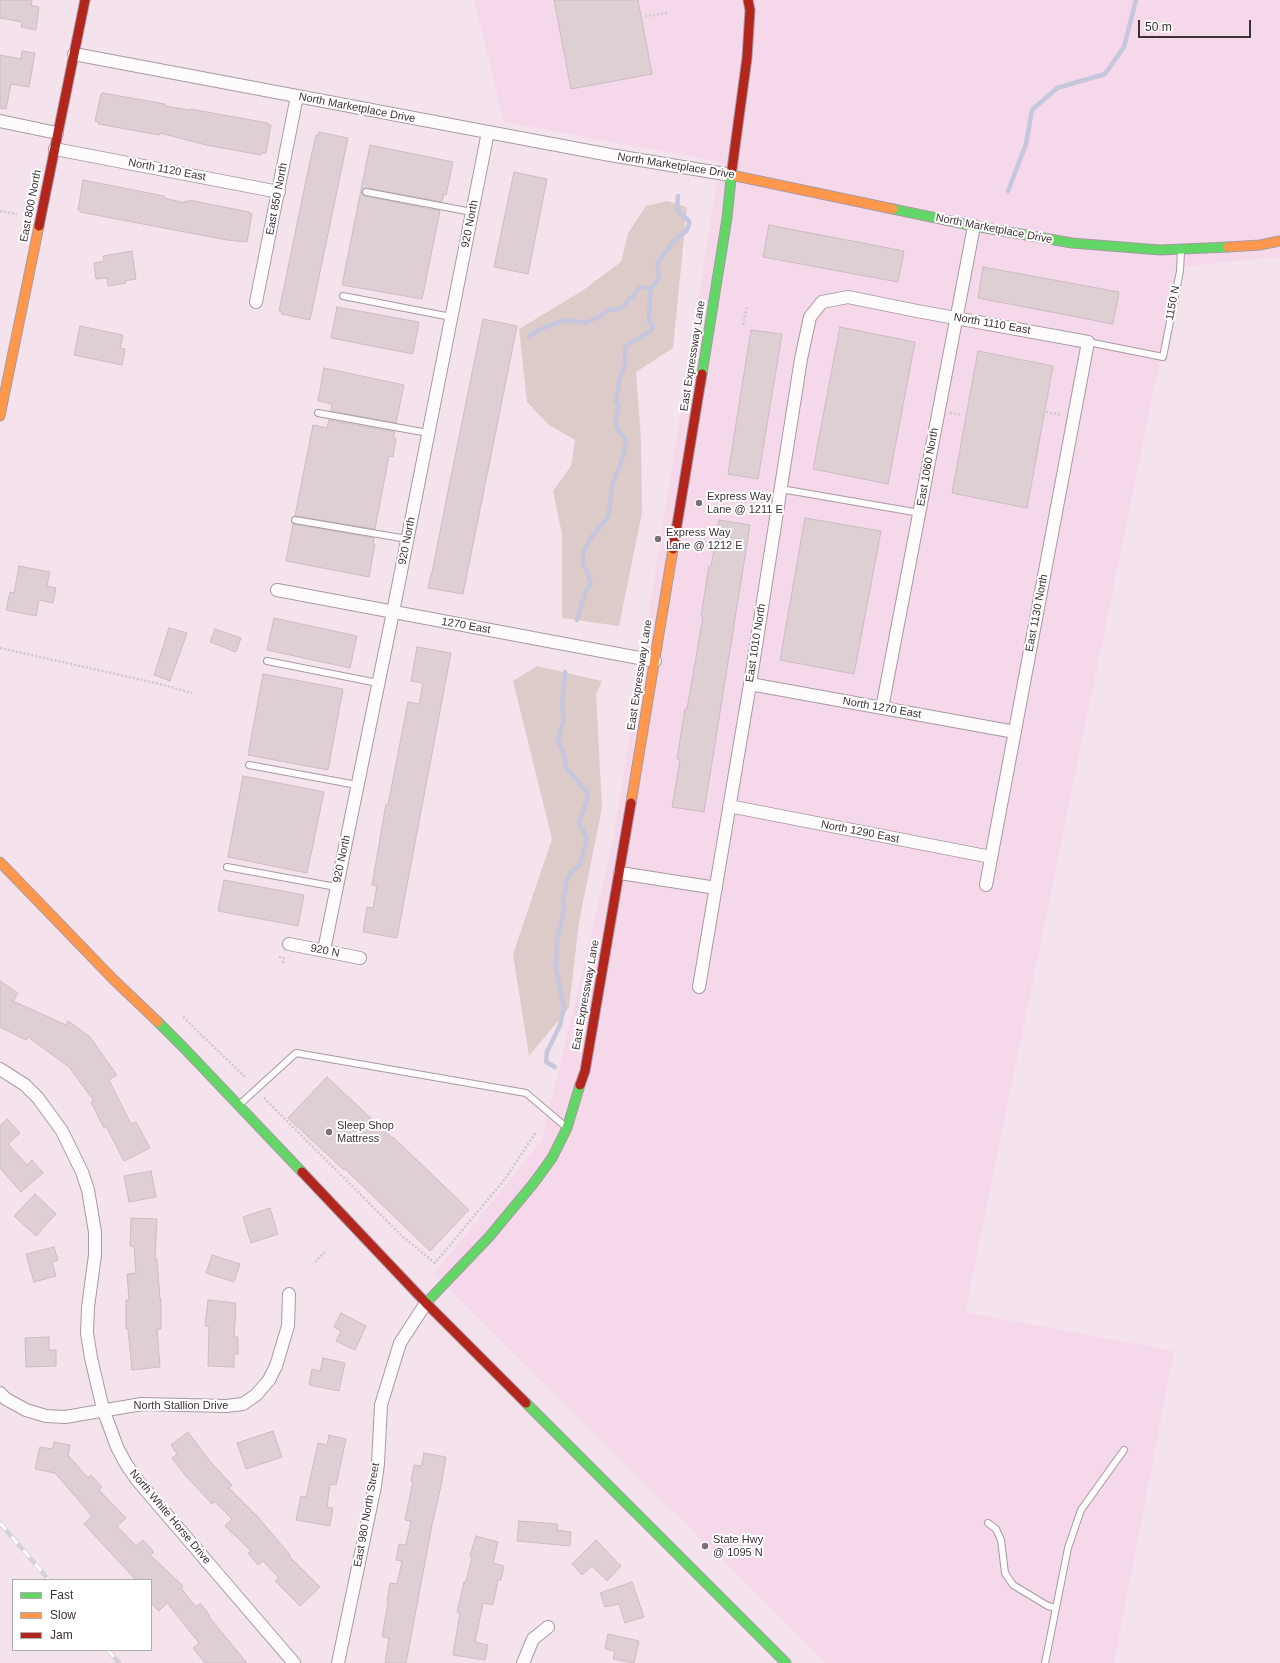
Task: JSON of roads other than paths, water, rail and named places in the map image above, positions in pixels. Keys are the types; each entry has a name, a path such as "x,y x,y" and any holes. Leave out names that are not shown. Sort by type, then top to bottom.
{"street":[{"name":"East 800 North","path":"0,416 85,0"},
{"name":"East Expressway Lane","path":"426,1303 489,1237 517,1204 552,1158 567,1128 585,1071 620,873 727,218 731,174 748,58 750,10 748,0"},
{"name":"North Marketplace Drive","path":"74,54 610,155 731,174 974,226 1072,243 1160,250 1260,245 1280,241"},
{"name":"East 850 North","path":"256,302 297,96"},
{"path":"0,121 58,133"},
{"name":"920 North","path":"324,950 393,612 488,132"},
{"name":"North 1120 East","path":"55,149 279,192"},
{"name":"East 1060 North","path":"882,708 974,226"},
{"name":"North 1110 East","path":"822,302 848,297 1088,342"},
{"name":"East 1010 North","path":"699,987 750,684 807,329 810,317 822,302"},
{"name":"East 1130 North","path":"986,885 1088,342"},
{"name":"1270 East","path":"277,590 655,660"},
{"name":"North 1270 East","path":"750,684 1015,732"},
{"name":"North 1290 East","path":"729,806 991,857"},
{"path":"0,862 239,1106 426,1303 786,1663"},
{"path":"620,873 716,888"},
{"name":"920 N","path":"289,944 360,958"},
{"name":"North White Horse Drive","path":"0,1070 25,1085 38,1098 50,1114 73,1151 88,1190 94,1232 95,1255 88,1307 87,1333 91,1358 103,1409 116,1447 137,1480 294,1663"},
{"name":"North Stallion Drive","path":"0,1393 26,1410 46,1416 65,1416 142,1404 226,1406 243,1404 256,1395 269,1380 276,1366 288,1326 289,1294"},
{"name":"East 980 North Street","path":"338,1663 375,1486 378,1464 381,1405 400,1343 426,1303"},
{"path":"523,1663 533,1639 548,1627"}],"lane":[{"path":"366,192 472,212"},
{"name":"1150 N","path":"1163,357 1180,271 1181,249"},
{"path":"343,296 451,317"},
{"name":"North 1110 East","path":"1088,342 1163,357"},
{"path":"318,413 428,433"},
{"path":"781,489 920,513"},
{"path":"294,520 407,540"},
{"path":"267,661 378,683"},
{"path":"249,765 357,785"},
{"path":"227,867 336,887"},
{"path":"239,1106 296,1053 526,1093 567,1128"},
{"path":"1044,1663 1068,1548 1081,1510 1124,1450"},
{"path":"988,1524 996,1529 1000,1540 1005,1573 1013,1585 1048,1606 1056,1608"}],"waterway":[{"path":"1008,191 1026,144 1032,110 1057,88 1105,74 1124,47 1136,0"},
{"path":"577,620 586,591 591,584 583,564 583,553 592,536 606,520 609,514 612,486 624,454 626,440 618,430 616,423 619,407 616,400 620,377 625,365 625,348 628,344 651,331 653,326 649,321 650,294 651,289 659,277 657,263 675,240 686,231 689,225 689,221 677,208 678,196"},
{"path":"529,336 539,330 567,320 584,323 601,316 609,310 620,309 640,287 651,289"},
{"path":"555,1067 546,1062 547,1052 560,1025 564,1008 556,969 557,940 564,910 563,898 566,882 571,873 580,864 587,838 579,823 588,798 587,792 566,767 565,757 558,739 564,719 562,708 565,672"}],"railway":[{"path":"0,1523 48,1579"},
{"path":"109,1651 119,1663"}],"place":[{"name":"Express Way Lane @ 1211 E","path":"699,503"},
{"name":"Express Way Lane @ 1212 E","path":"658,539"},
{"name":"Sleep Shop Mattress","path":"329,1132"},
{"name":"State Hwy @ 1095 N","path":"705,1546"}]}
